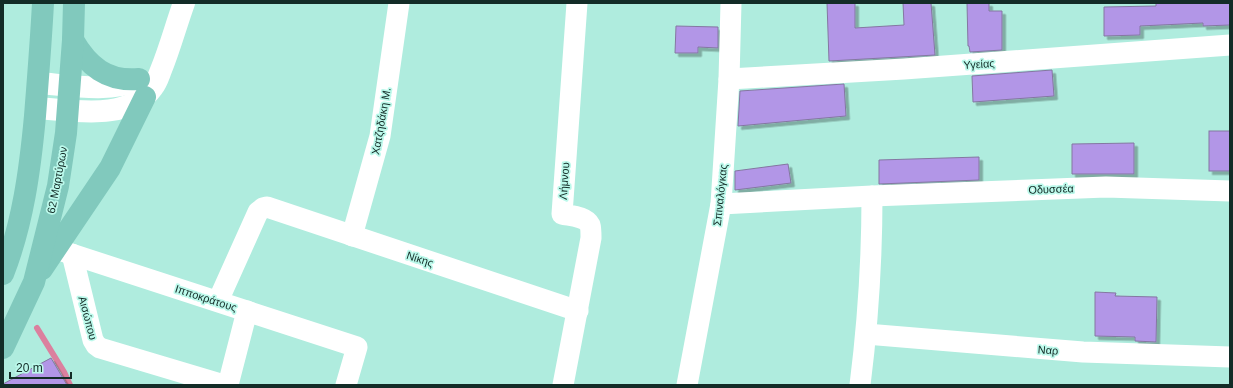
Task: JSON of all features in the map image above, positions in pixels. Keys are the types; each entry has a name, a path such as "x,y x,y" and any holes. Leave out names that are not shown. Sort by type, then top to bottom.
{"main road":[{"path":"3,274 17,235 23,210 31,156 38,83 42,3"},
{"name":"62 Μαρτύρων","path":"3,348 34,282 58,186 68,110 74,3"},
{"path":"38,83 70,86 118,86 142,88 154,86 184,3"},
{"path":"73,40 92,66 102,73 142,88"},
{"path":"36,108 111,111 130,106 142,88"},
{"path":"34,282 64,251 110,168 142,88"}],"street":[{"name":"Χατζηδάκη Μ.","path":"352,236 380,136 399,3"},
{"name":"Λήμνου","path":"563,385 591,238 590,225 581,218 562,214 577,3"},
{"name":"Σπιναλόγκας","path":"687,385 721,204 731,3"},
{"name":"Υγείας","path":"728,79 904,69 1230,45"},
{"name":"Οδυσσέα","path":"721,204 872,196 1106,187 1230,190"},
{"path":"860,385 866,334 870,271 872,196"},
{"name":"Νίκης","path":"218,302 258,212 262,208 267,207 578,311"},
{"name":"Ιπποκράτους","path":"64,251 357,347 346,385"},
{"name":"Αισώπου","path":"64,251 93,340 96,345 100,348 224,385"},
{"path":"228,385 247,311"},
{"name":"Ναρ","path":"866,334 1083,352 1230,357"}],"building":[{"path":"827,3 855,3 855,28 904,25 903,3 931,3 935,55 829,61"},
{"path":"967,3 989,3 989,11 1002,11 1002,50 970,52 968,46"},
{"path":"1156,3 1230,3 1230,25 1203,26 1203,23 1140,26 1140,35 1104,36 1104,7 1156,6"},
{"path":"676,26 718,27 718,48 698,47 698,53 675,53"},
{"path":"1052,70 1054,96 973,102 972,76"},
{"path":"844,84 846,116 738,126 740,91"},
{"path":"1209,131 1230,131 1230,171 1209,171"},
{"path":"1134,143 1134,174 1072,174 1072,144"},
{"path":"979,157 979,180 879,184 879,160"},
{"path":"788,164 791,183 735,190 735,171"},
{"path":"1095,292 1116,293 1115,296 1157,297 1156,342 1135,341 1135,337 1095,336"},
{"path":"51,358 67,385 3,385 3,384"}],"waterway":[{"path":"37,328 64,372 70,385"}]}
